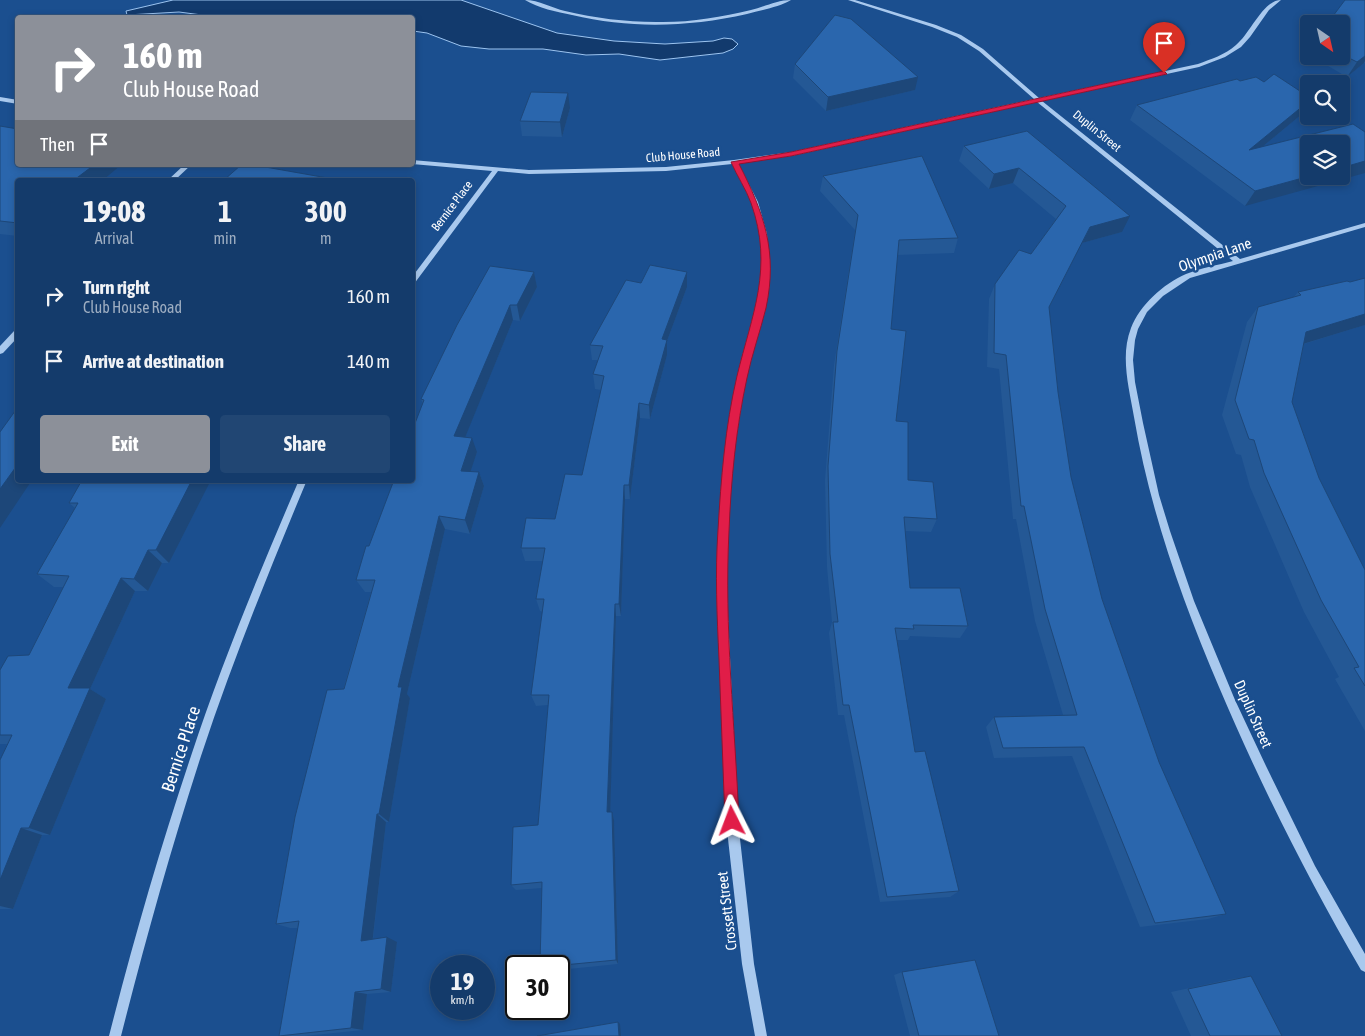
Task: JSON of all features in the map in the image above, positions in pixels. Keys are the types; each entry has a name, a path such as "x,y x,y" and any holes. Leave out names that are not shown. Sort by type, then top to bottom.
{"street":[{"path":"527,0 590,19 659,23 708,21 747,14 789,0"},
{"name":"Duplin Street","path":"850,0 958,36 981,50 1038,100 1238,260"},
{"name":"Club House Road","path":"415,162 495,171 595,172 734,162 791,154 1199,65 1235,50 1244,41 1260,16 1279,0"},
{"path":"0,100 15,102"},
{"name":"Crossett Street","path":"734,162 755,202 764,234 766,269 761,307 742,377 729,457 723,532 722,596 732,821 748,964 761,1036"},
{"path":"173,178 186,167"},
{"name":"Bernice Place","path":"415,278 495,171"},
{"name":"Olympia Lane","path":"1146,460 1131,373 1131,340 1142,312 1164,290 1188,276 1365,224"},
{"path":"0,351 15,335"},
{"name":"Duplin Street","path":"1146,460 1166,537 1198,628 1258,764 1365,966"},
{"name":"Bernice Place","path":"115,1036 130,975 204,728 261,575 302,483"}],"water":[{"path":"173,0 461,0 557,33 614,41 665,44 713,41 724,38 732,39 738,44 733,49 723,53 660,60 619,54 586,55 543,49 489,49 461,46 427,33 415,31 415,15 202,15 179,12 127,15 126,11"}],"building":[{"path":"1345,0 1365,0 1365,56 1357,62 1350,58 1350,15 1334,15"},
{"path":"835,15 851,19 918,77 828,97 795,64"},
{"path":"1274,74 1300,91 1300,108 1249,150 1300,137 1300,179 1255,191 1137,105 1237,79 1240,81 1256,77 1264,82"},
{"path":"531,92 568,93 560,122 520,121"},
{"path":"1353,124 1365,132 1365,161 1350,165 1350,135 1309,135"},
{"path":"0,126 15,128 15,167 91,167 77,178 15,178 15,223 0,221"},
{"path":"1027,131 1130,216 1090,227 1049,307 1058,392 1071,477 1102,599 1159,762 1226,914 1155,923 1084,747 1003,748 994,717 1077,715 1045,609 1024,506 1021,506 1006,355 994,353 995,284 1019,250 1031,254 1066,206 1019,168 994,174 964,146"},
{"path":"922,156 958,238 899,240 891,329 906,331 896,421 908,422 908,480 933,482 937,519 904,517 910,588 960,588 968,626 913,625 914,629 895,628 915,752 925,751 959,891 887,897 849,705 843,705 833,622 838,622 830,554 828,466 837,351 858,215 823,176"},
{"path":"239,167 265,167 328,178 226,178"},
{"path":"650,265 687,272 662,339 667,340 649,405 639,403 629,485 624,485 619,604 615,604 607,812 612,812 616,960 570,964 570,955 540,955 542,882 511,885 513,827 538,825 549,695 531,695 544,599 536,599 545,548 521,548 526,518 555,519 565,474 582,475 604,376 593,374 603,346 590,345 626,280 641,283"},
{"path":"490,266 534,272 517,305 510,305 454,436 472,438 461,471 479,472 465,520 439,516 398,687 402,687 379,814 377,814 361,941 387,937 381,989 355,992 351,1028 279,1036 299,921 276,924 295,817 327,690 344,689 375,580 356,580 366,546 369,546 393,483 415,483 415,423 424,400 421,399 457,325"},
{"path":"1365,278 1365,314 1306,332 1292,402 1319,478 1365,570 1365,686 1354,668 1359,667 1321,600 1264,473 1254,440 1249,439 1235,400 1258,307 1301,295 1298,292"},
{"path":"15,411 15,468 0,489 0,432"},
{"path":"80,483 190,483 156,550 148,550 134,579 121,578 68,688 90,688 29,828 21,828 0,880 0,760 12,735 0,735 0,670 8,656 29,655 69,576 37,574 78,503 69,503"},
{"path":"975,960 999,1036 919,1036 902,972"},
{"path":"1251,976 1282,1036 1210,1036 1188,989"},
{"path":"618,1022 619,1036 537,1036"}],"route":[{"path":"732,821 722,596 723,532 729,457 734,425 742,377 761,307 766,269 764,234 755,202 734,162 791,154 1164,73"}]}
